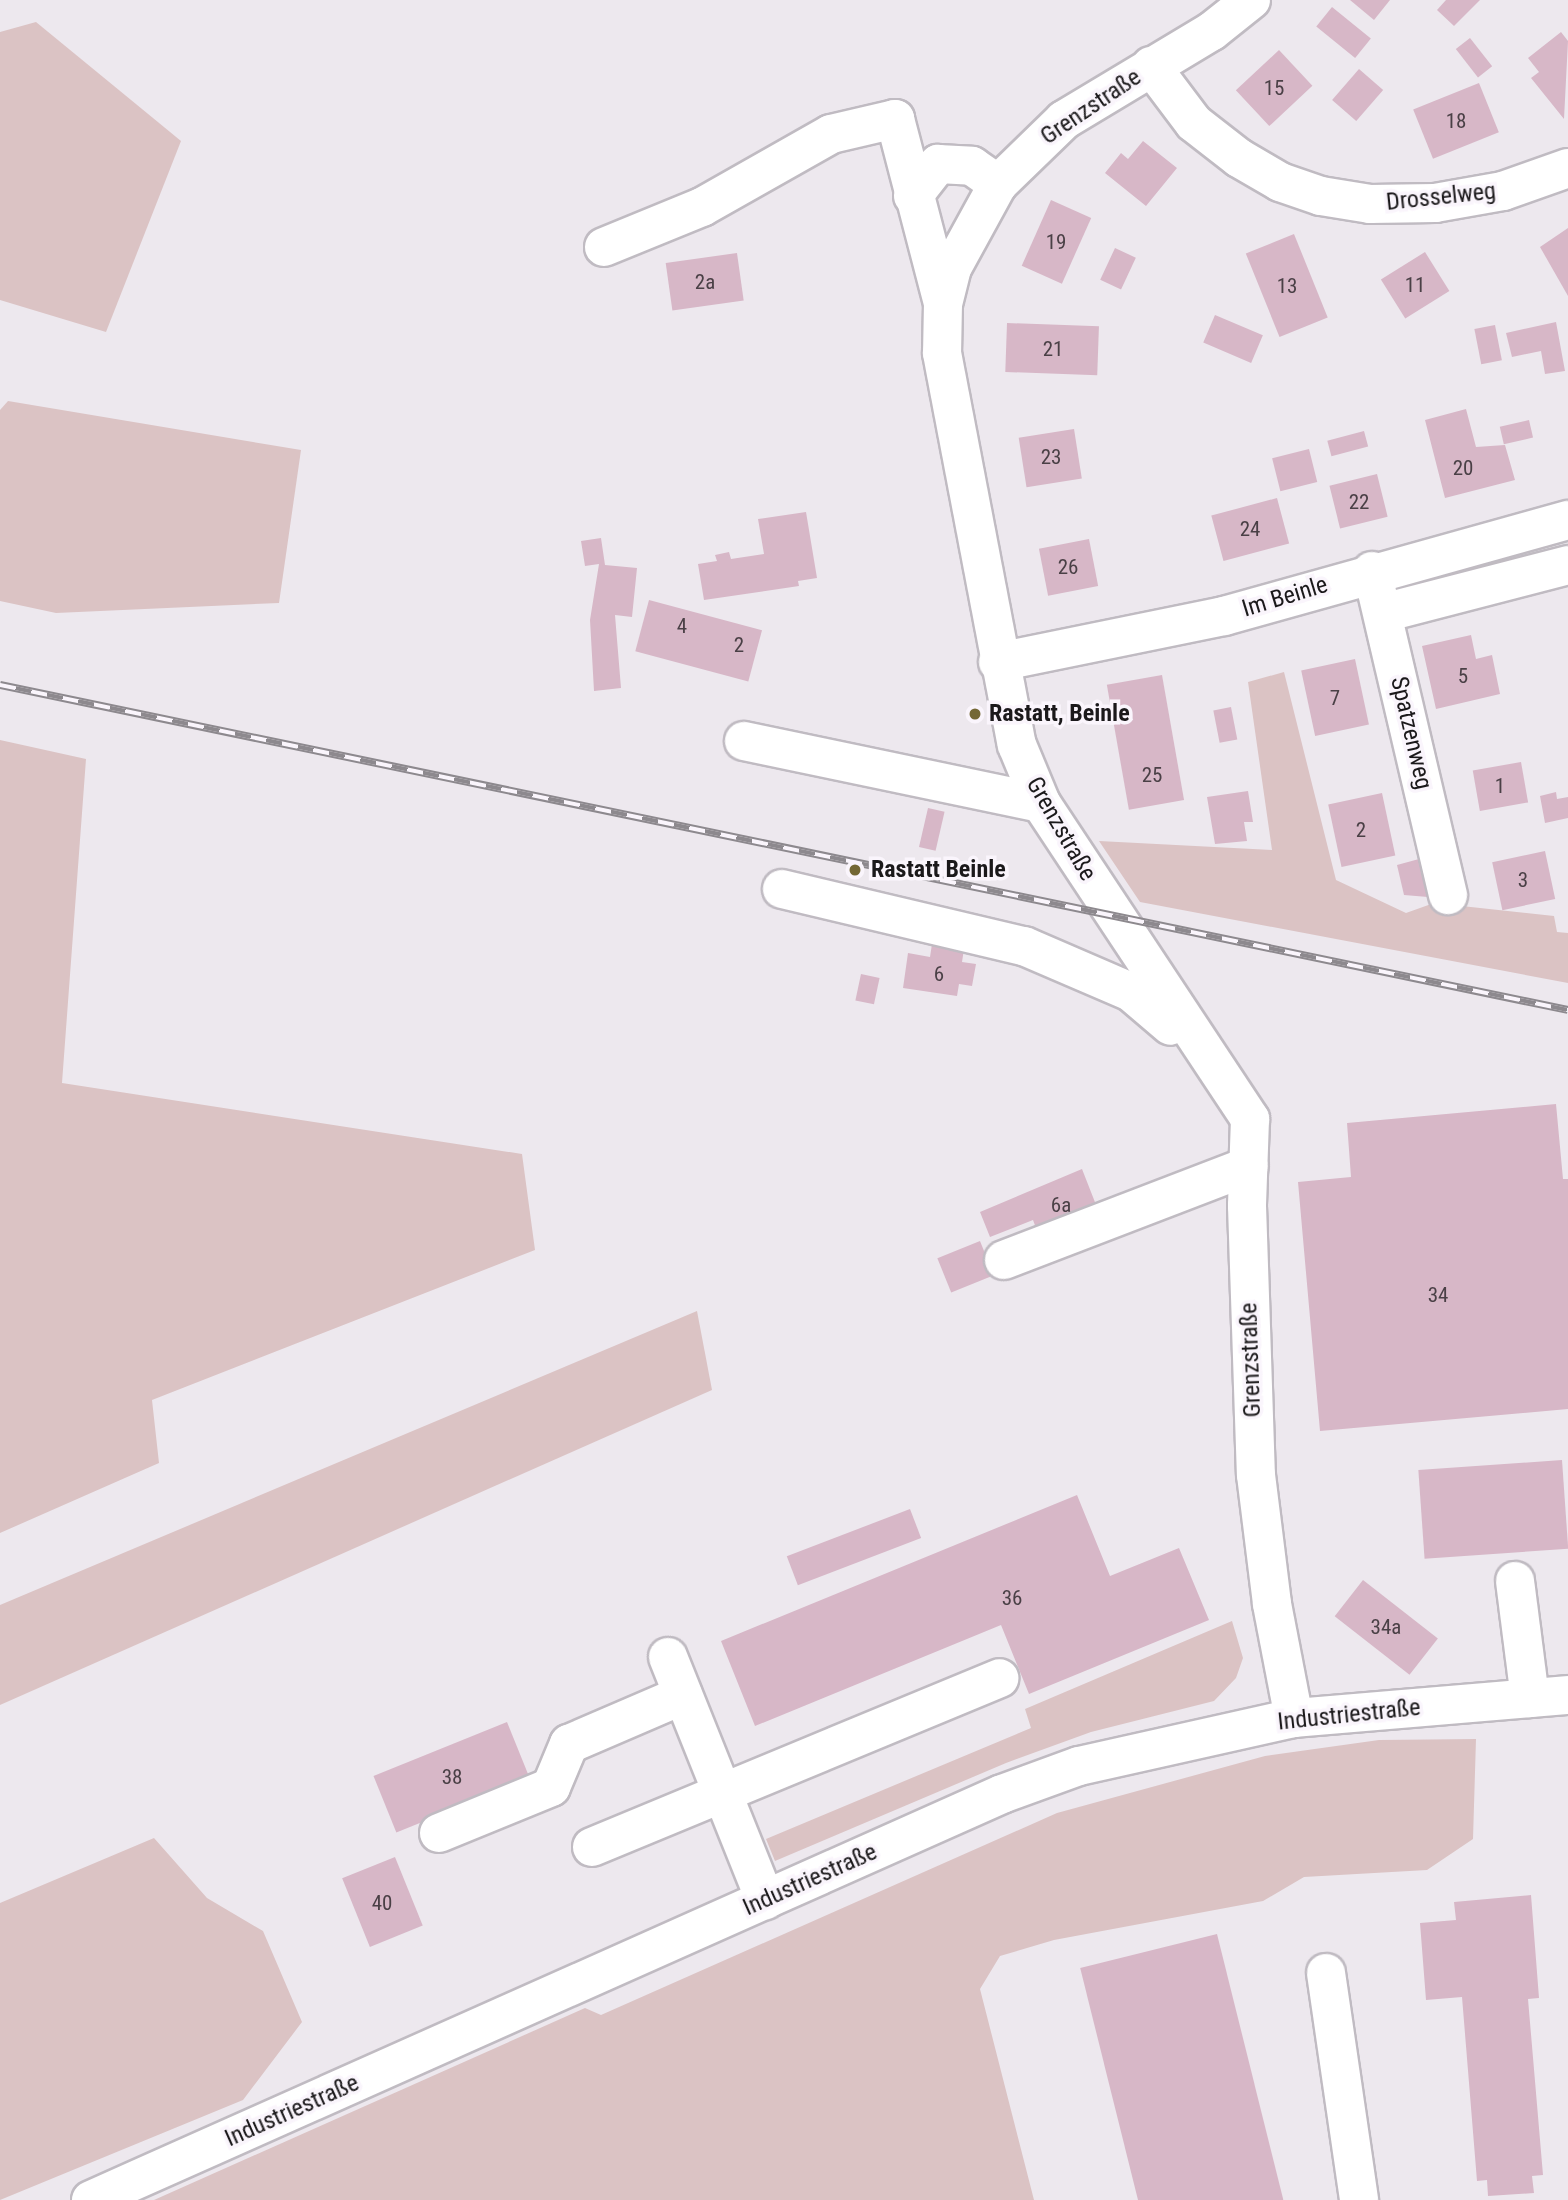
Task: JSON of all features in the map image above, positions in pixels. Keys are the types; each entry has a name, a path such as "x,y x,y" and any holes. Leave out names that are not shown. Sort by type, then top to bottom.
{"street":[{"name":"Grenzstraße","path":"1251,0 1064,120 998,184 971,224 943,303 942,353 998,662 1017,745 1041,803 1250,1119 1256,1475 1272,1604 1294,1718"},
{"name":"Drosselweg","path":"1151,66 1194,123 1239,158 1280,182 1321,196 1370,204 1435,203 1503,191 1568,168"},
{"path":"604,247 702,207 831,134 895,119 943,303"},
{"path":"913,196 938,164 972,166 998,184"},
{"name":"Im Beinle","path":"998,662 1224,616 1372,571 1568,520"},
{"path":"1383,613 1568,565"},
{"name":"Spatzenweg","path":"1372,571 1448,895"},
{"path":"744,741 1041,803"},
{"path":"782,889 930,920 1079,967 1131,992 1208,1056"},
{"path":"1004,1260 1249,1166"},
{"path":"1515,1581 1530,1698"},
{"path":"668,1657 765,1900"},
{"path":"592,1847 999,1678"},
{"path":"439,1833 551,1787 569,1744 683,1695"},
{"name":"Industriestraße","path":"98,2199 1002,1794 1079,1766 1294,1718 1568,1695"},
{"path":"1326,1973 1359,2200"}],"shaded area":[{"path":"36,22 181,141 106,332 0,300 0,32"},
{"path":"8,401 301,450 279,603 56,613 0,601 0,410"},
{"path":"1284,672 1336,880 1406,913 1434,903 1554,916 1557,932 1568,933 1568,983 1140,902 1099,841 1272,850 1248,682"},
{"path":"0,740 86,759 62,1083 522,1154 535,1250 152,1400 159,1463 0,1533"},
{"path":"697,1311 712,1390 0,1705 0,1605"},
{"path":"1232,1621 1243,1658 1236,1678 1214,1701 1091,1732 1006,1763 775,1861 766,1839 1031,1728 1025,1709"},
{"path":"1476,1739 1473,1839 1427,1870 1304,1877 1263,1901 1054,1940 1000,1956 980,1989 1034,2200 154,2200 585,2008 601,2015 1057,1813 1265,1756 1379,1740"},
{"path":"154,1838 207,1898 263,1931 302,2022 243,2100 0,2200 0,1903"}],"building":[{"path":"1350,0 1390,0 1374,20"},
{"path":"1446,0 1480,0 1454,26 1437,10"},
{"path":"1332,7 1371,38 1355,58 1316,26"},
{"path":"1561,32 1568,41 1564,119 1531,78 1539,72 1528,58"},
{"path":"1470,38 1492,66 1478,77 1456,49"},
{"path":"1279,50 1312,86 1269,126 1236,90"},
{"path":"1359,69 1383,90 1356,121 1332,100"},
{"path":"1479,83 1499,132 1433,159 1413,110"},
{"path":"1143,141 1177,168 1146,206 1105,173 1121,153 1128,159"},
{"path":"1051,200 1091,218 1062,284 1022,266"},
{"path":"1568,228 1568,296 1540,247"},
{"path":"1294,234 1328,317 1280,337 1246,253"},
{"path":"1115,248 1136,258 1121,289 1100,280"},
{"path":"1425,252 1449,291 1405,319 1381,280"},
{"path":"737,253 744,301 672,311 666,263"},
{"path":"1215,315 1263,335 1251,363 1203,343"},
{"path":"1556,322 1565,371 1545,374 1541,351 1512,357 1506,333"},
{"path":"1007,323 1099,326 1097,375 1005,372"},
{"path":"1495,325 1502,360 1481,364 1474,329"},
{"path":"1466,409 1476,447 1505,445 1515,480 1445,498 1425,420"},
{"path":"1529,420 1533,438 1504,444 1500,427"},
{"path":"1074,429 1082,478 1027,487 1019,438"},
{"path":"1364,431 1368,446 1331,456 1327,441"},
{"path":"1309,449 1317,482 1280,491 1272,458"},
{"path":"1377,474 1388,517 1340,529 1329,486"},
{"path":"1277,498 1289,543 1223,561 1211,516"},
{"path":"806,512 817,578 798,581 799,586 704,600 698,564 717,561 715,555 729,552 731,559 764,554 758,519"},
{"path":"601,538 605,565 637,568 632,617 615,615 621,688 594,691 590,620 599,564 585,566 581,541"},
{"path":"1089,539 1098,586 1048,596 1039,549"},
{"path":"649,600 762,630 748,681 635,651"},
{"path":"1471,635 1476,659 1492,655 1500,694 1436,709 1422,646"},
{"path":"1355,659 1369,725 1315,736 1301,670"},
{"path":"1162,675 1184,800 1129,810 1107,685"},
{"path":"1231,707 1237,739 1220,743 1213,710"},
{"path":"1521,762 1528,802 1480,811 1473,771"},
{"path":"1248,791 1253,822 1244,822 1247,841 1215,844 1207,797"},
{"path":"1556,792 1557,799 1568,797 1568,818 1545,823 1540,796"},
{"path":"1382,793 1395,856 1342,867 1328,804"},
{"path":"928,808 945,812 936,851 919,847"},
{"path":"1545,851 1555,899 1502,910 1492,862"},
{"path":"1419,859 1428,897 1404,895 1397,865"},
{"path":"932,944 964,949 962,962 976,964 972,986 959,984 957,996 903,988 908,953 930,957"},
{"path":"861,974 880,978 874,1004 855,1000"},
{"path":"1556,1104 1563,1179 1568,1179 1568,1409 1320,1431 1298,1182 1351,1177 1347,1123"},
{"path":"1082,1169 1100,1215 1040,1239 1033,1220 990,1237 980,1212"},
{"path":"980,1241 994,1275 951,1293 937,1258"},
{"path":"1562,1460 1568,1549 1425,1559 1418,1470"},
{"path":"1077,1495 1110,1576 1179,1548 1209,1620 1029,1694 1001,1625 755,1726 721,1641"},
{"path":"910,1509 921,1538 798,1585 787,1556"},
{"path":"1363,1580 1438,1638 1410,1675 1335,1616"},
{"path":"507,1722 530,1779 396,1833 373,1776"},
{"path":"395,1857 423,1926 370,1947 342,1878"},
{"path":"1531,1895 1539,1998 1528,1999 1543,2175 1532,2176 1534,2193 1488,2196 1487,2180 1477,2181 1462,1997 1426,2000 1420,1923 1456,1920 1454,1902"},
{"path":"1217,1934 1283,2200 1138,2200 1080,1968"}],"railway":[{"path":"0,685 1568,1010"}],"place":[{"name":"Rastatt, Beinle","path":"975,714"},
{"name":"Rastatt Beinle","path":"855,870"}]}
